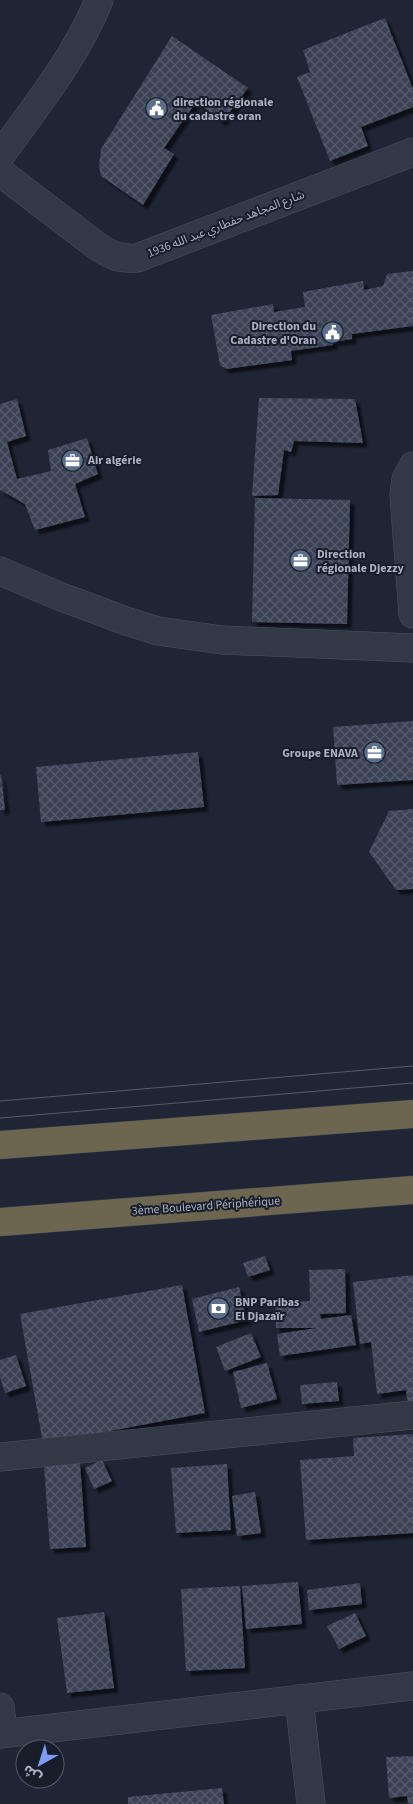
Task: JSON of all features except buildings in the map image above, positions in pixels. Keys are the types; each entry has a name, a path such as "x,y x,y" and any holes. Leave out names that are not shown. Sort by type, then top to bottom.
{"highway":[{"path":"0,1145 413,1114"},
{"name":"3ème Boulevard Périphérique","path":"0,1222 413,1190"}],"street":[{"path":"0,156 65,65 92,19 100,0"},
{"name":"شارع المجاهد حفطاري عبد الله 1936","path":"0,172 97,246 121,259 137,258 413,152"},
{"path":"413,466 406,478 404,495 413,614"},
{"path":"0,571 59,596 158,631 222,640 413,648"},
{"path":"0,1457 413,1416"},
{"path":"1,1725 299,1699 413,1686"},
{"path":"299,1699 312,1804"}],"tram line":[{"path":"0,1101 413,1066"},
{"path":"0,1118 413,1083"}],"place":[{"name":"direction régionale du cadastre oran","path":"157,109"},
{"name":"Direction du Cadastre d'Oran","path":"332,333"},
{"name":"Air algérie","path":"72,460"},
{"name":"Direction régionale Djezzy","path":"301,561"},
{"name":"Groupe ENAVA","path":"374,753"},
{"name":"BNP Paribas El Djazaïr","path":"219,1309"}]}
